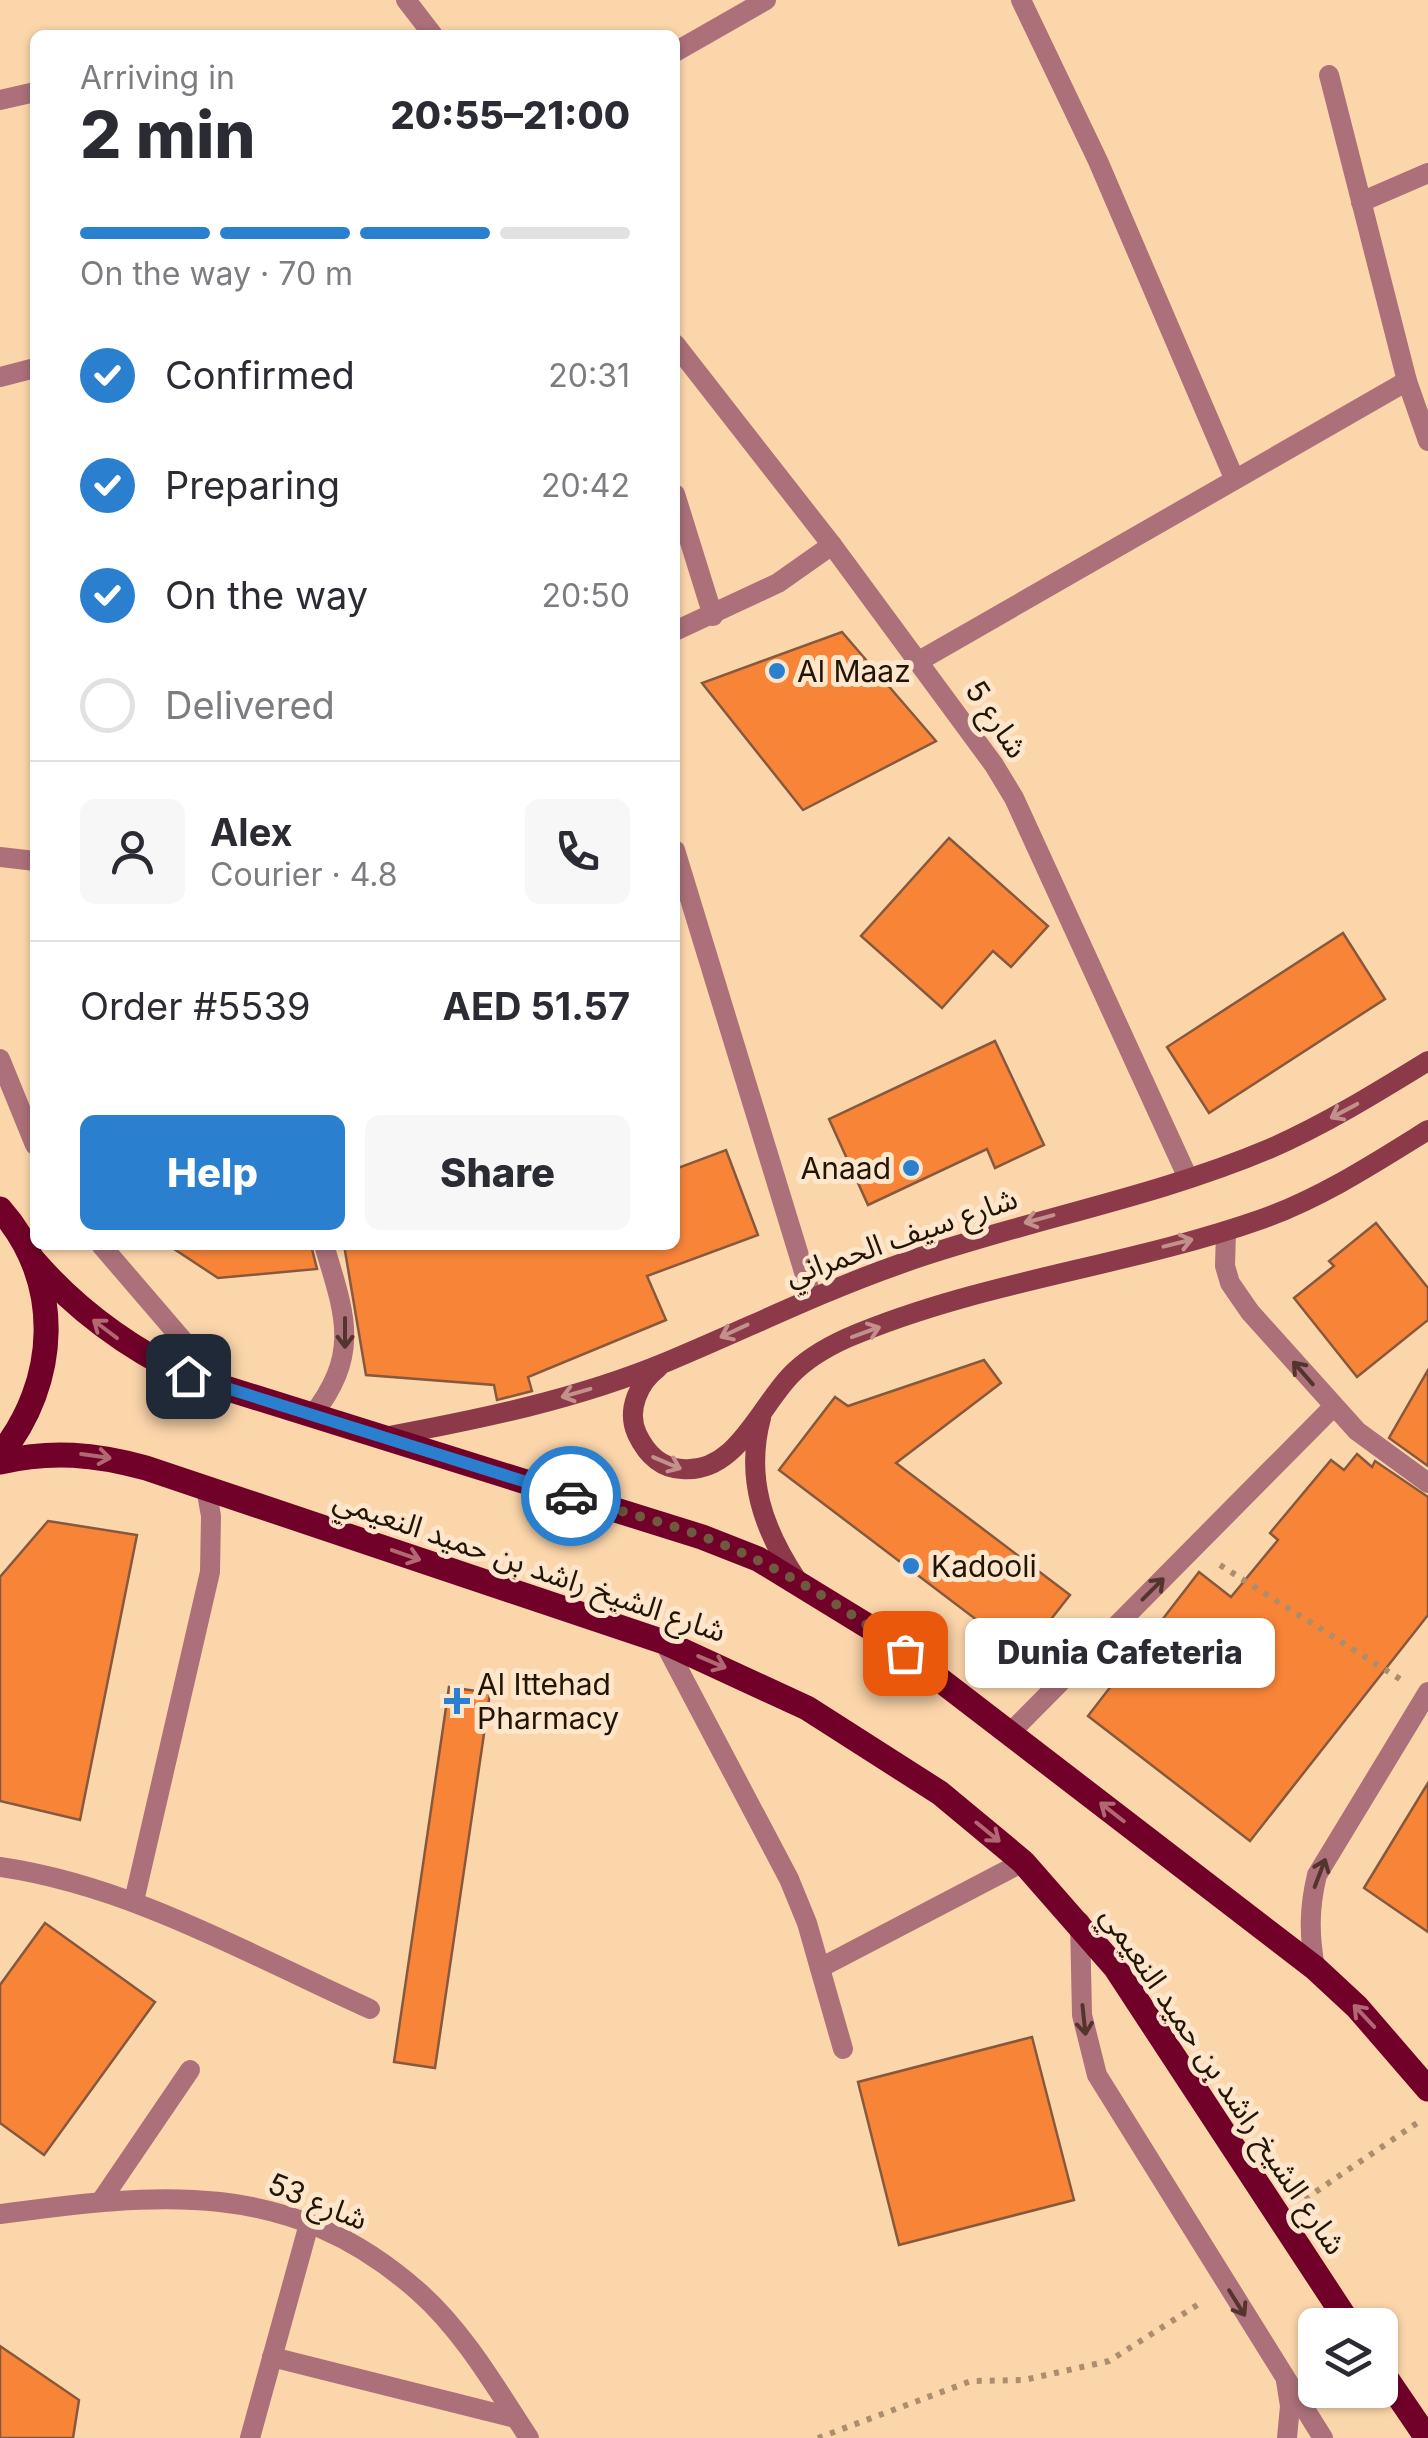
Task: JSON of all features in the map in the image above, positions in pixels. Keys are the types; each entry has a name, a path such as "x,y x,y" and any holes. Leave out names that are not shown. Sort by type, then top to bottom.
{"main road":[{"path":"0,1210 15,1226 33,1260 46,1302 47,1346 39,1389 21,1430 0,1458"},
{"path":"33,1260 58,1289 118,1339 170,1368 224,1389 702,1536 797,1580 879,1633 1315,1968 1357,2007 1428,2090"},
{"name":"شارع الشيخ راشد بن حميد النعيمي","path":"0,1458 69,1453 108,1458 206,1488 664,1642 771,1690 874,1748 940,1793 1023,1862 1080,1922 1147,2014 1338,2308"},
{"path":"1398,2395 1427,2438"}],"street":[{"path":"406,0 429,30"},
{"path":"680,49 766,0"},
{"path":"1021,0 1098,161 1234,478"},
{"path":"1329,75 1407,381 1427,437"},
{"path":"0,100 30,93"},
{"path":"1361,202 1428,173"},
{"name":"شارع 5","path":"680,350 920,661 1014,798 1188,1178"},
{"path":"0,377 30,369"},
{"path":"920,661 1407,381"},
{"path":"680,510 714,616"},
{"path":"680,629 778,583 832,545"},
{"path":"0,857 30,860"},
{"path":"680,866 812,1298"},
{"path":"0,1059 30,1133"},
{"name":"شارع سيف الحمراني","path":"382,1437 487,1418 590,1390 668,1361 812,1298 1001,1230 1188,1178 1309,1130 1428,1061"},
{"path":"668,1361 646,1378 634,1403 634,1430 648,1454 671,1468 699,1471 724,1460 792,1374 846,1339 970,1296 1226,1230 1300,1204 1428,1130"},
{"path":"1226,1230 1225,1266 1239,1298 1333,1406 1384,1454 1428,1483"},
{"path":"105,1250 224,1389"},
{"path":"312,1416 341,1368 346,1340 344,1312 325,1250"},
{"path":"1010,1734 1333,1406"},
{"path":"763,1411 754,1446 755,1482 762,1517 797,1580"},
{"path":"134,1901 210,1572 212,1544 206,1488"},
{"path":"664,1642 789,1879 820,1968 842,2049"},
{"path":"1315,1968 1310,1921 1317,1875 1331,1846 1427,1694"},
{"path":"820,1968 1023,1862"},
{"path":"0,1867 87,1884 134,1901 370,2009"},
{"path":"1080,1922 1082,2015 1098,2075 1324,2438"},
{"path":"100,2201 190,2070"},
{"name":"شارع 53","path":"0,2214 100,2201 216,2199 272,2210 309,2224 375,2258 420,2293 458,2334 528,2438"},
{"path":"250,2438 309,2224"},
{"path":"272,2357 515,2418"},
{"path":"1286,2380 1290,2406 1287,2438"}],"path":[{"path":"1193,1548 1427,1694"},
{"path":"1298,2204 1424,2119 1428,2124"},
{"path":"818,2438 971,2381 1024,2380 1109,2361 1226,2286"}],"building":[{"path":"842,632 936,741 803,810 702,683"},
{"path":"949,838 1048,926 1011,967 993,951 942,1008 861,936"},
{"path":"1343,933 1385,999 1209,1113 1167,1047"},
{"path":"995,1041 1044,1145 995,1168 987,1149 868,1205 829,1119"},
{"path":"726,1150 758,1235 647,1276 666,1320 528,1377 532,1391 497,1400 494,1385 366,1375 345,1250 680,1250 680,1167"},
{"path":"1376,1223 1428,1288 1428,1320 1357,1377 1294,1298 1334,1266 1329,1261"},
{"path":"176,1250 312,1250 317,1269 218,1278"},
{"path":"984,1360 1001,1383 896,1463 1070,1595 1023,1655 779,1470 835,1397 848,1406"},
{"path":"1428,1370 1428,1466 1389,1438"},
{"path":"1357,1454 1372,1467 1375,1461 1428,1497 1428,1615 1250,1841 1088,1716 1199,1572 1231,1597 1278,1540 1270,1533 1331,1460 1344,1470"},
{"path":"48,1521 137,1535 80,1820 0,1801 0,1577"},
{"path":"449,1687 490,1693 435,2068 394,2062"},
{"path":"1428,1783 1428,1932 1364,1888"},
{"path":"45,1923 155,2002 44,2155 0,2123 0,1985"},
{"path":"1032,2037 1074,2200 899,2245 858,2082"},
{"path":"0,2346 79,2400 73,2438 0,2438"}],"way so far":[{"path":"571,1496 702,1536 758,1560 797,1580 905,1653"}],"place":[{"name":"Al Maaz","path":"777,671"},
{"name":"Anaad","path":"911,1168"},
{"name":"Kadooli","path":"911,1566"},
{"name":"Dunia Cafeteria","path":"905,1653"},
{"name":"Al Ittehad Pharmacy","path":"457,1701"}],"route":[{"path":"188,1376 571,1496"}]}
